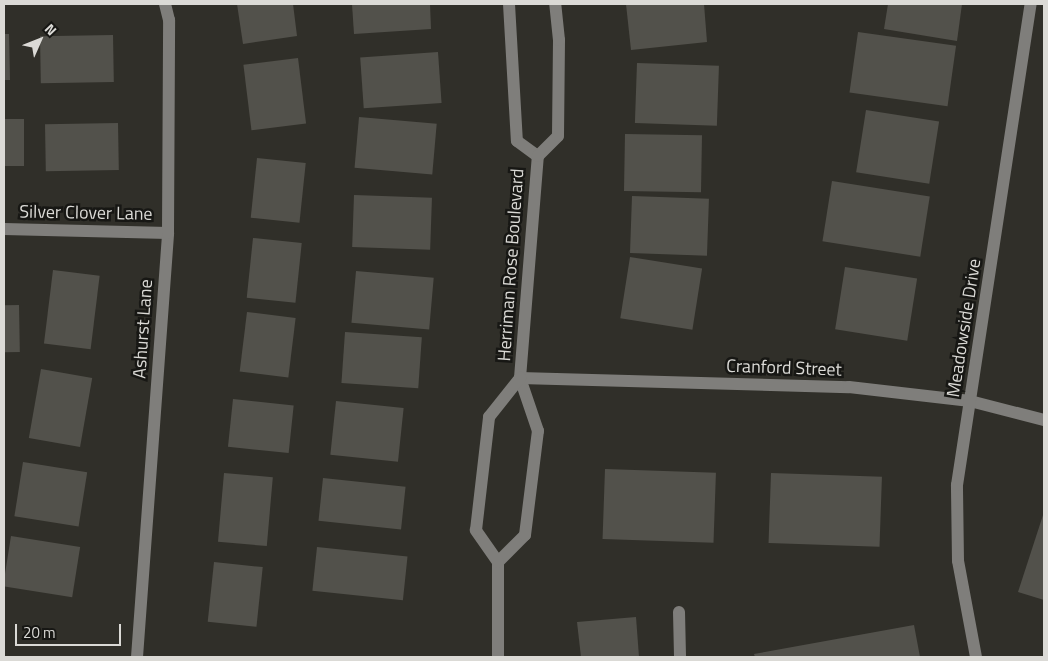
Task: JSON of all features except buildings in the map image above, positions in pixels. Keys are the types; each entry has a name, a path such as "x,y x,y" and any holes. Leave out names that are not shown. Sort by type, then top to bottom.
{"street":[{"name":"Ashurst Lane","path":"137,657 168,233 169,20 165,4"},
{"name":"Herriman Rose Boulevard","path":"509,4 517,141 538,156"},
{"name":"Herriman Rose Boulevard","path":"520,378 489,417 476,530 498,562 525,536 538,431 520,378 538,156 558,136 559,40 555,4"},
{"name":"Meadowside Drive","path":"976,657 958,561 956,530 957,485 1031,4"},
{"name":"Silver Clover Lane","path":"4,229 168,233"},
{"name":"Cranford Street","path":"520,378 849,387 970,401 1044,420"},
{"path":"498,562 498,657"},
{"path":"678,612 680,657"}]}
